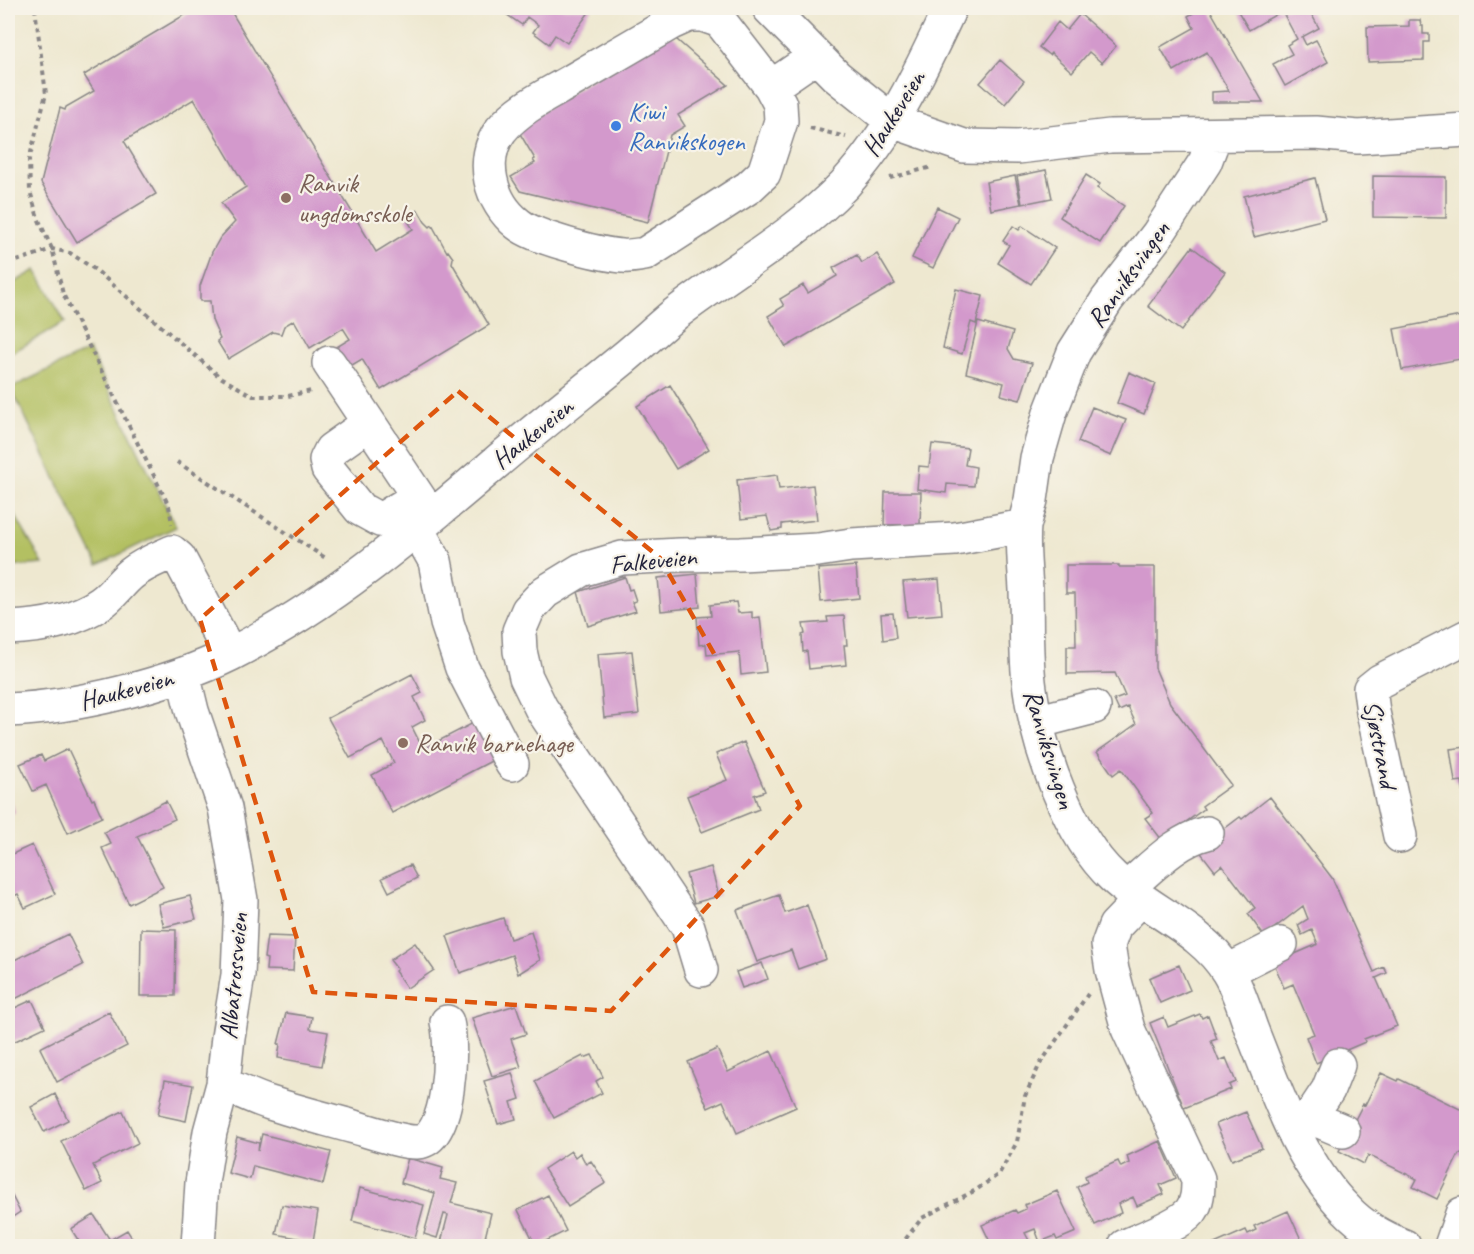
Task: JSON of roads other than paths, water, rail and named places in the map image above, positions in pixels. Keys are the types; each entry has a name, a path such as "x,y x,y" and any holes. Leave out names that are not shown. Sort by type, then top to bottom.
{"street":[{"path":"769,8 843,81 892,121 964,146 1018,147 1110,136 1317,134 1358,137 1467,130"},
{"name":"Haukeveien","path":"8,710 66,705 183,674 230,654 305,612 422,514 674,315 812,215 845,184 892,121 914,84 950,8"},
{"path":"689,15 704,15 720,21 771,87 780,104 781,121 764,173 749,187 645,254 624,257 534,234 518,224 506,211 488,171 491,149 501,130 522,110 671,22 689,15"},
{"path":"771,87 816,56"},
{"name":"Ranviksvingen","path":"1213,136 1205,162 1158,234 1107,300 1074,352 1050,413 1037,458 1031,500 1024,526 1028,673 1036,722 1056,783 1078,833 1110,875 1133,894 1194,936 1227,971 1301,1121 1308,1160 1324,1185 1348,1212 1363,1224 1404,1246"},
{"path":"336,374 369,423 422,514 435,561 447,623 462,668 512,765"},
{"path":"369,423 331,450 326,460 328,469 360,509 380,520 422,514"},
{"name":"Falkeveien","path":"701,970 688,927 541,708 526,677 520,651 519,631 528,610 545,592 581,570 622,558 818,550 851,544 955,539 1024,526"},
{"path":"8,628 70,618 101,603 130,574 145,564 172,552 176,554 230,654"},
{"name":"Sjøstrand","path":"1400,836 1369,691 1380,681 1467,637"},
{"name":"Albatrossveien","path":"183,674 192,711 225,808 241,900 238,975 223,1084 210,1132 202,1183 198,1246"},
{"path":"1036,722 1094,707"},
{"path":"1125,1246 1164,1229 1190,1212 1198,1196 1198,1179 1128,1029 1112,970 1108,945 1115,926 1133,894 1179,846 1195,836 1208,833"},
{"path":"1227,971 1281,945"},
{"path":"223,1084 270,1103 379,1135 418,1143 429,1137 440,1122 450,1070 450,1036 447,1022"},
{"path":"1338,1065 1328,1090 1301,1121 1342,1131"},
{"path":"1451,1246 1462,1214"}],"place":[{"name":"Kiwi Ranvikskogen","path":"616,126"},
{"name":"Ranvik ungdomsskole","path":"286,198"},
{"name":"Ranvik barnehage","path":"403,743"}]}
